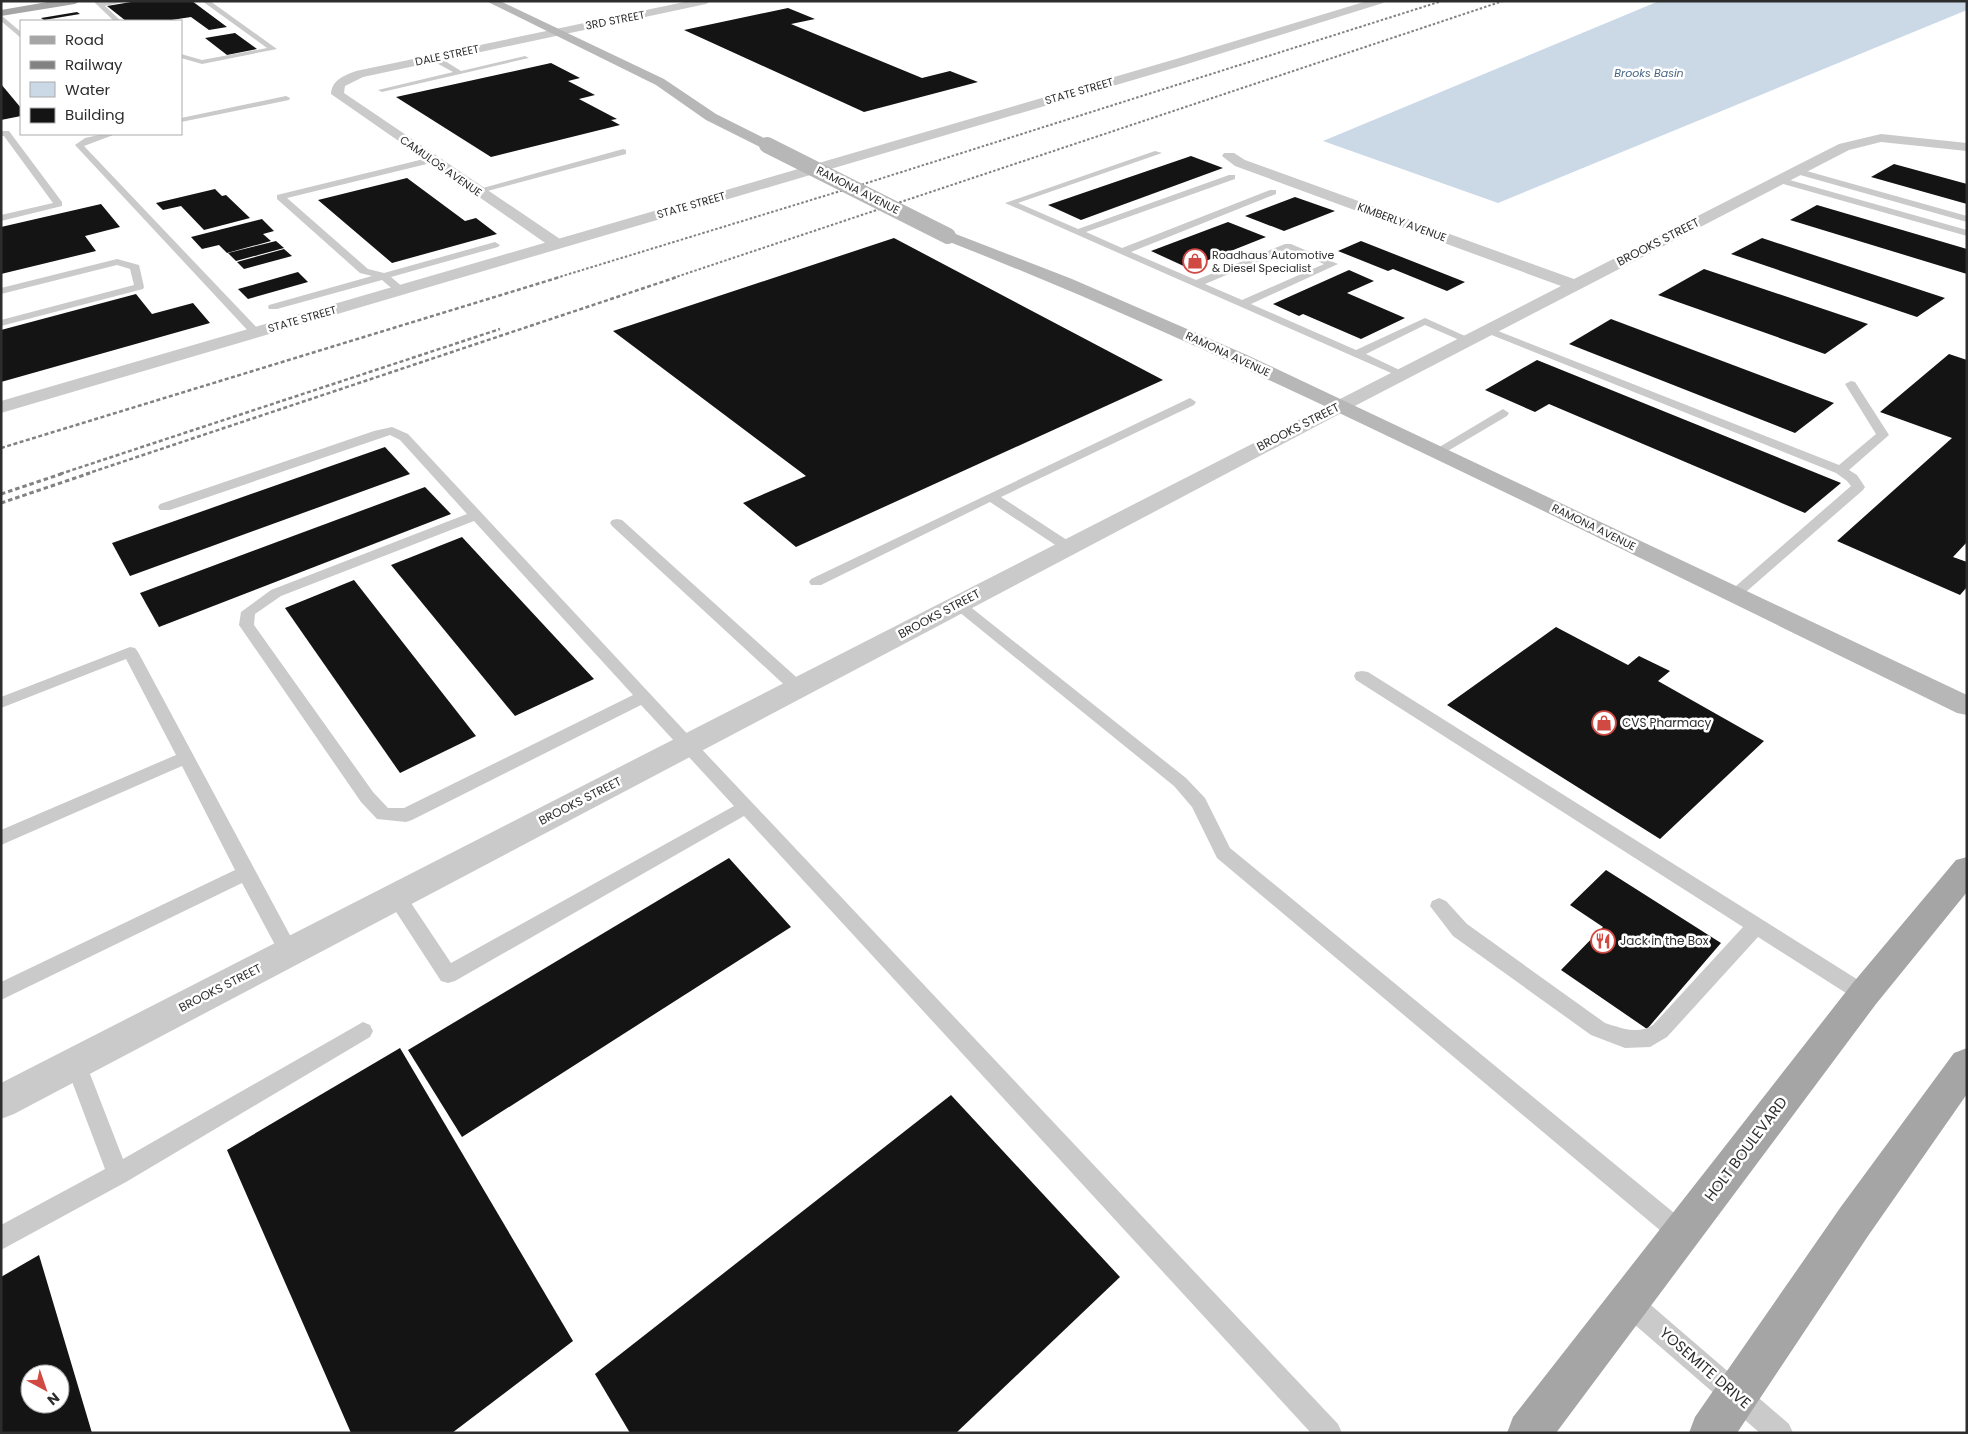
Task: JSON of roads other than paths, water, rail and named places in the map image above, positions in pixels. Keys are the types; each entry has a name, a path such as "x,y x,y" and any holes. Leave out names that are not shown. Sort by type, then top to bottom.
{"main road":[{"path":"1,13 75,1"},
{"name":"RAMONA AVENUE","path":"491,1 660,82 711,116 948,236 1013,260 1142,314 1437,452 1967,706"},
{"name":"HOLT BOULEVARD","path":"1529,1433 1864,994 1967,869"},
{"path":"1711,1433 1854,1222 1967,1064"}],"street":[{"name":"3RD STREET","path":"554,32 706,1"},
{"name":"STATE STREET","path":"1,407 1379,1"},
{"name":"DALE STREET","path":"341,82 360,74 554,32"},
{"name":"CAMULOS AVENUE","path":"341,82 337,88 337,94 476,191 557,244"},
{"name":"BROOKS STREET","path":"1,1102 1340,406 1844,147 1882,138 1966,143"},
{"name":"KIMBERLY AVENUE","path":"1229,156 1240,163 1576,285"}],"lane":[{"path":"98,3 124,1"},
{"path":"182,56 202,62 273,49 205,1"},
{"path":"98,3 117,20"},
{"path":"1,17 20,35"},
{"path":"434,58 460,73"},
{"path":"382,90 525,58"},
{"path":"182,120 286,98"},
{"path":"1,134 6,133 60,204 1,218"},
{"path":"108,135 88,140 79,145 254,332"},
{"path":"476,191 622,152"},
{"path":"1158,153 1010,203 1402,374"},
{"path":"400,290 384,276 364,272 280,197 432,160"},
{"path":"1796,171 1967,219"},
{"path":"1078,232 1232,177"},
{"path":"1779,180 1967,233"},
{"path":"1122,252 1273,192"},
{"path":"273,307 495,245"},
{"path":"1196,284 1288,246 1333,264 1243,304"},
{"path":"1,291 117,262 135,267 139,287 1,323"},
{"path":"1357,354 1425,321 1468,340"},
{"path":"1488,330 1841,470 1852,478 1858,487 1734,595"},
{"path":"1841,470 1883,434 1851,384"},
{"path":"816,582 1190,402"},
{"path":"1437,452 1503,412"},
{"path":"165,507 378,434 392,432 404,436 643,697 1329,1433"},
{"path":"991,497 1068,547"},
{"path":"476,515 276,593 248,612 246,626 367,797 383,814 406,815 643,697"},
{"path":"617,522 798,688"},
{"path":"958,604 1180,782 1198,803 1223,853 1682,1234"},
{"path":"1,703 130,652 289,952"},
{"path":"1362,676 1864,994"},
{"path":"1,838 185,758"},
{"path":"396,896 448,975 746,807"},
{"path":"1,992 246,873"},
{"path":"1439,906 1460,930 1598,1029 1625,1039 1650,1038 1660,1031 1756,926"},
{"path":"1,1238 118,1174 363,1031"},
{"path":"76,1063 118,1174"},
{"name":"YOSEMITE DRIVE","path":"1629,1304 1780,1433"}],"water":[{"name":"Brooks Basin","path":"1659,1 1967,1 1967,10 1498,203 1323,141"}],"railway":[{"path":"556,278 870,182 1442,1"},
{"path":"673,278 1503,1"},
{"path":"1,448 560,277"},
{"path":"86,474 677,277"},
{"path":"60,474 500,329"},
{"path":"1,494 64,473"},
{"path":"1,503 90,473"}],"place":[{"name":"Roadhaus Automotive & Diesel Specialist","path":"1195,261"},
{"name":"CVS Pharmacy","path":"1604,723"},
{"name":"Jack in the Box","path":"1603,941"}]}
